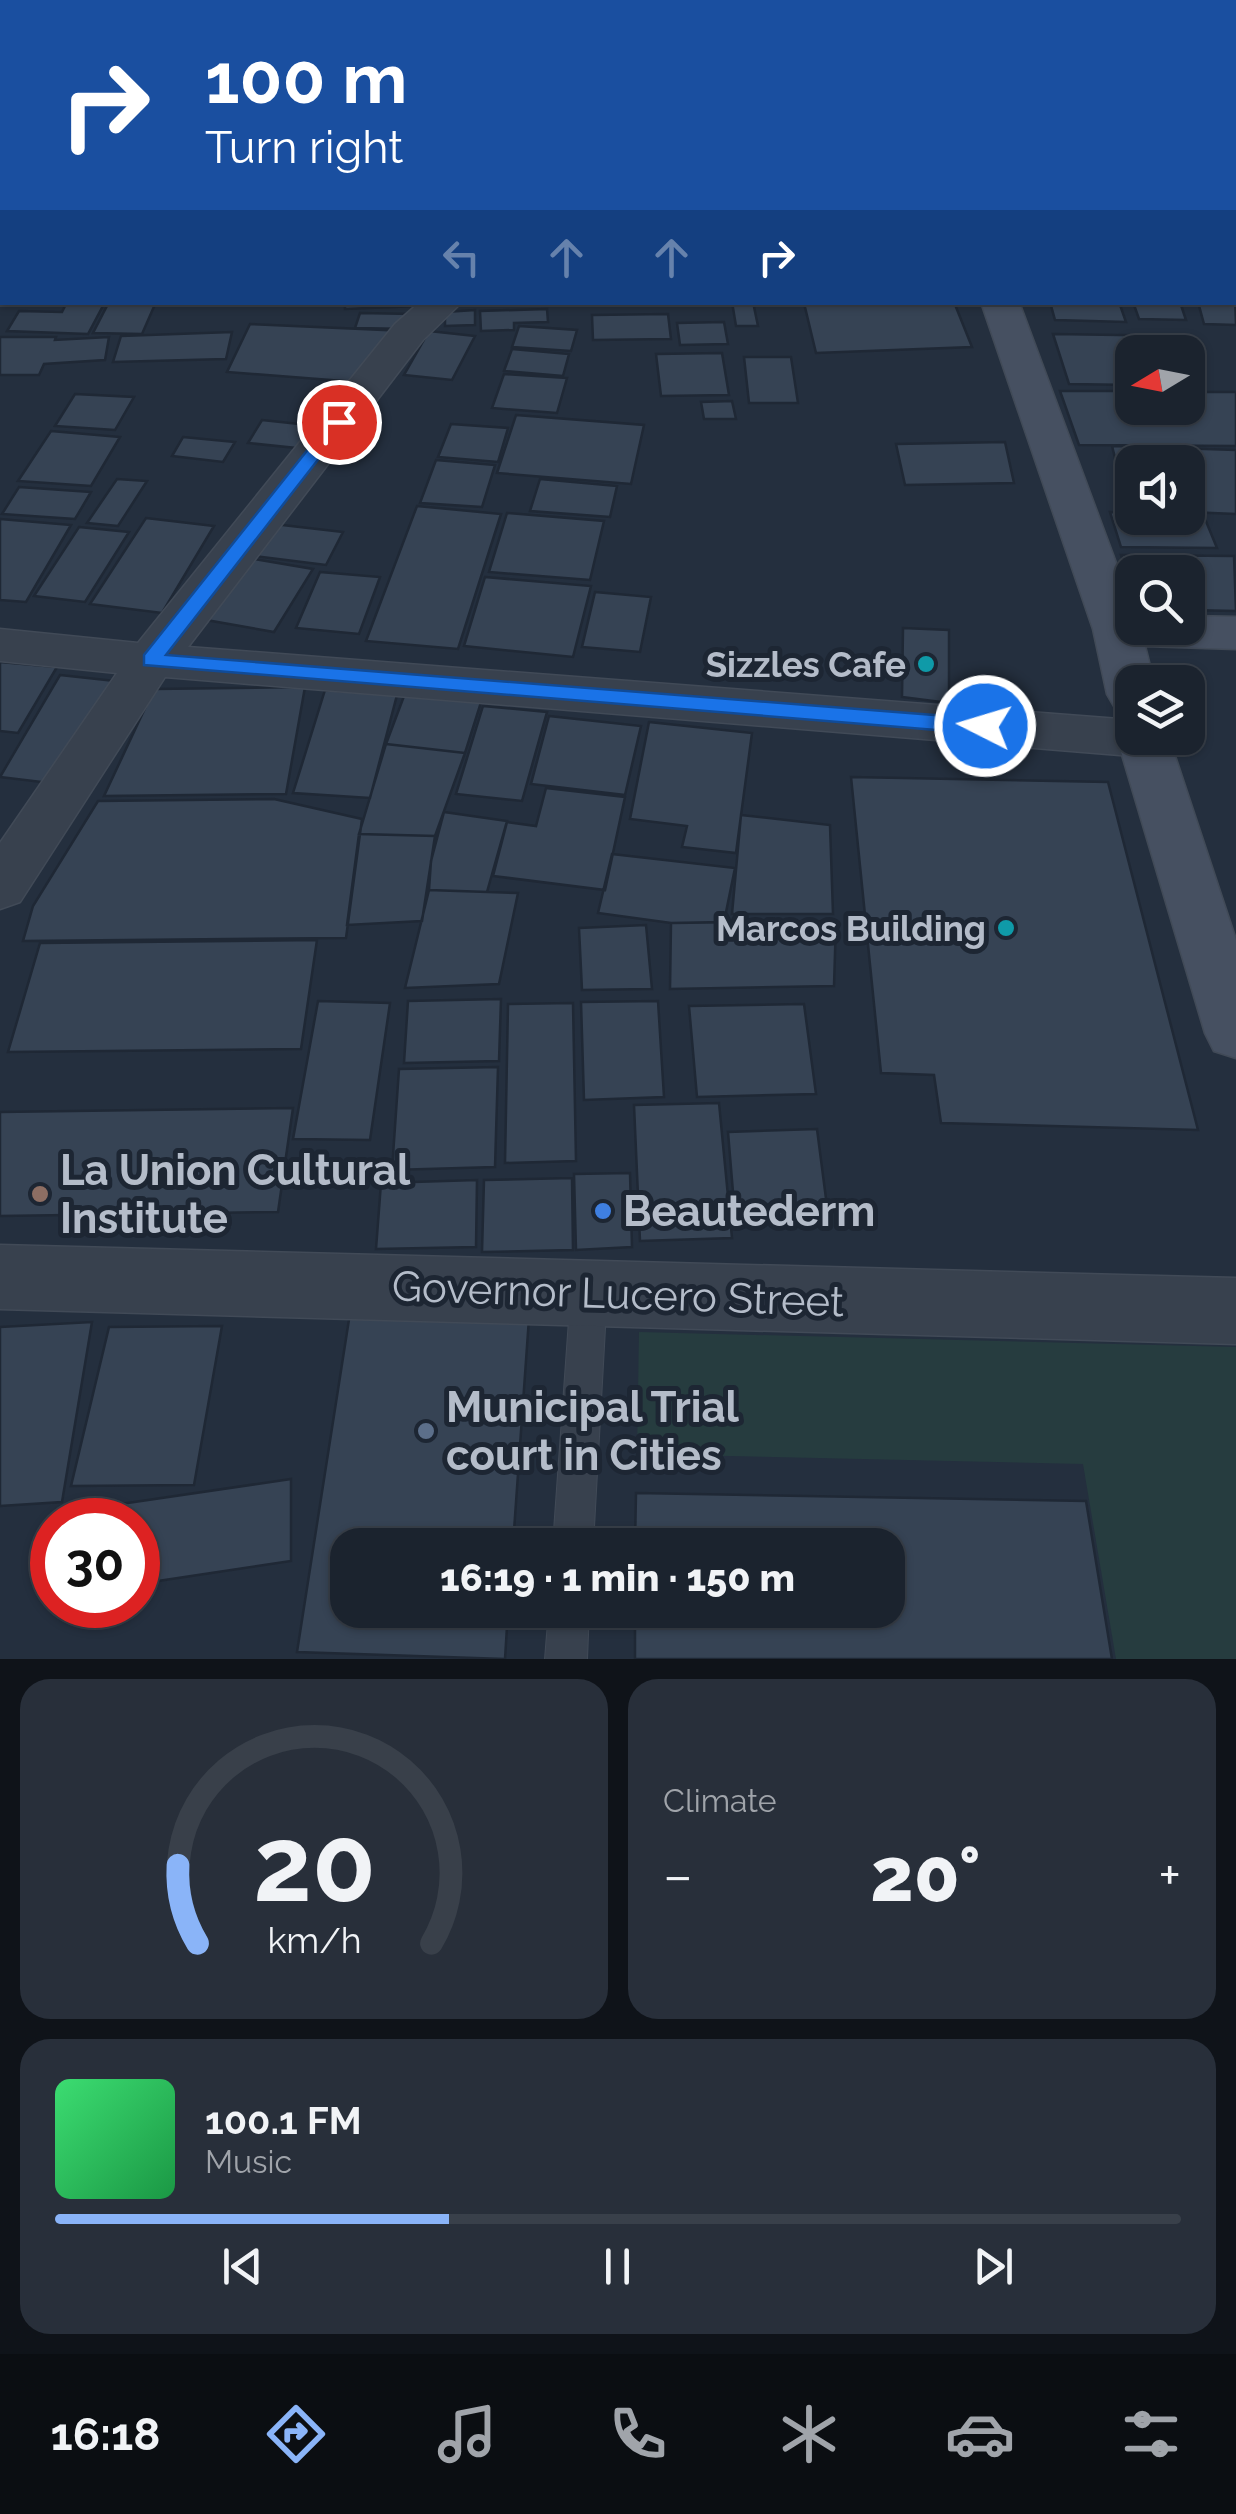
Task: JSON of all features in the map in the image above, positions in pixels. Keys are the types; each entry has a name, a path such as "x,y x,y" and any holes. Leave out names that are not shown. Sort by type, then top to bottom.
{"main road":[{"path":"1001,305 1115,626"},
{"path":"1205,632 1236,633"},
{"path":"1150,755 1236,1033"}],"street":[{"path":"0,886 151,660 410,332 440,305"},
{"path":"0,645 151,660 1115,721"},
{"name":"Governor Lucero Street","path":"0,1277 1236,1311"}],"lane":[{"path":"574,1528 589,1292"},
{"path":"566,1659 568,1628"}],"green space":[{"path":"639,1332 1236,1347 1236,1659 1116,1659 1083,1464 637,1454"}],"building":[{"path":"66,305 103,305 88,334 7,331 19,311 62,312"},
{"path":"107,305 155,305 142,334 93,333"},
{"path":"345,305 416,305 416,306 345,309"},
{"path":"732,305 754,305 758,326 736,326"},
{"path":"804,305 955,305 972,347 816,353"},
{"path":"1051,305 1120,305 1126,322 1055,320"},
{"path":"1134,305 1181,305 1186,320 1139,319"},
{"path":"1199,305 1235,305 1236,325 1204,324"},
{"path":"547,309 548,322 514,323 514,330 481,331 480,311"},
{"path":"475,310 475,325 445,326 445,312"},
{"path":"360,313 414,314 410,329 355,328"},
{"path":"668,314 671,339 593,340 592,315"},
{"path":"724,322 728,344 680,345 677,323"},
{"path":"250,324 406,331 369,383 227,372"},
{"path":"519,326 577,330 571,351 512,347"},
{"path":"429,331 475,336 452,380 404,375"},
{"path":"232,332 226,359 113,362 121,336"},
{"path":"1053,334 1118,335 1115,335 1115,385 1069,384"},
{"path":"0,337 109,337 105,360 44,364 39,375 0,375"},
{"path":"512,349 569,354 563,376 504,371"},
{"path":"722,353 729,395 661,396 656,354"},
{"path":"744,357 791,357 798,403 749,403"},
{"path":"504,374 567,378 557,413 492,408"},
{"path":"1060,391 1115,391 1115,425 1205,425 1205,392 1236,392 1236,446 1079,445"},
{"path":"75,394 134,397 115,430 55,426"},
{"path":"732,401 736,419 704,419 701,402"},
{"path":"516,415 644,425 631,484 497,473"},
{"path":"262,420 318,426 306,449 248,443"},
{"path":"451,424 508,428 498,462 438,457"},
{"path":"51,431 120,437 91,486 18,481"},
{"path":"183,437 235,442 223,462 172,456"},
{"path":"1005,442 1014,483 905,485 896,444"},
{"path":"1205,449 1236,450 1236,514 1205,513"},
{"path":"436,460 495,465 482,507 420,503"},
{"path":"117,479 147,481 118,526 87,523"},
{"path":"540,479 617,486 610,517 530,511"},
{"path":"19,487 91,492 75,519 2,514"},
{"path":"417,506 501,514 458,649 366,641"},
{"path":"507,513 604,521 590,580 489,572"},
{"path":"146,518 214,526 162,613 90,604"},
{"path":"0,519 71,525 26,602 0,600"},
{"path":"1205,519 1217,548 1121,547 1117,535 1205,535"},
{"path":"265,523 343,532 326,565 246,555"},
{"path":"79,527 129,532 85,602 34,596"},
{"path":"236,556 313,569 274,632 195,618"},
{"path":"1205,556 1234,556 1236,611 1205,610"},
{"path":"320,572 380,577 359,634 296,628"},
{"path":"485,577 591,586 573,657 464,646"},
{"path":"595,592 651,597 640,652 582,647"},
{"name":"Sizzles Cafe","path":"903,628 949,630 949,703 902,697"},
{"path":"0,662 57,667 18,733 0,731"},
{"path":"60,675 115,681 58,784 0,777"},
{"path":"305,687 286,794 104,796 154,689"},
{"path":"407,688 483,696 465,753 386,744"},
{"path":"325,690 397,695 370,798 293,793"},
{"path":"483,706 547,712 522,801 456,794"},
{"path":"549,716 641,726 625,795 531,784"},
{"path":"649,722 752,733 736,853 682,847 687,826 630,819"},
{"path":"386,744 465,753 435,836 359,834"},
{"name":"Marcos Building","path":"851,777 1108,782 1198,1130 941,1123 934,1075 881,1073"},
{"path":"546,788 625,797 605,890 493,876 507,822 536,826"},
{"path":"274,799 362,819 346,938 23,941 33,906 98,801"},
{"path":"444,812 507,821 487,892 429,890 431,861"},
{"path":"741,815 830,825 833,914 732,914"},
{"path":"359,834 435,836 422,921 347,925"},
{"path":"612,854 735,868 724,922 671,923 598,913"},
{"path":"429,890 518,893 499,984 405,988"},
{"path":"836,921 834,986 670,989 671,923"},
{"path":"646,925 652,989 582,990 579,928"},
{"path":"317,940 301,1049 8,1052 40,943"},
{"path":"501,999 499,1061 404,1063 408,1001"},
{"path":"318,1001 390,1003 370,1140 293,1139"},
{"path":"658,1001 664,1097 584,1100 581,1002"},
{"path":"573,1003 576,1161 505,1163 508,1004"},
{"path":"804,1004 816,1094 697,1097 689,1006"},
{"path":"498,1067 495,1167 392,1170 399,1069"},
{"path":"719,1103 732,1238 640,1241 634,1105"},
{"path":"293,1108 278,1212 0,1216 0,1112"},
{"path":"817,1129 828,1214 735,1216 728,1132"},
{"name":"Beautederm","path":"630,1173 632,1247 576,1250 574,1174"},
{"path":"572,1178 573,1250 482,1252 484,1180"},
{"path":"477,1180 476,1247 376,1249 381,1183"},
{"name":"Municipal Trial court in Cities","path":"350,1313 529,1318 514,1528 330,1528 330,1628 507,1628 505,1659 297,1652"},
{"path":"92,1322 63,1498 30,1498 30,1504 0,1506 0,1327"},
{"path":"222,1326 194,1485 71,1486 109,1327"},
{"path":"291,1479 291,1561 160,1581 160,1498"},
{"path":"636,1493 1086,1501 1112,1659 635,1659 635,1628 905,1628 905,1528 635,1528"}],"place":[{"name":"Sizzles Cafe","path":"926,664"},
{"name":"Marcos Building","path":"1006,928"},
{"name":"La Union Cultural Institute","path":"40,1194"},
{"name":"Beautederm","path":"603,1211"},
{"name":"Municipal Trial court in Cities","path":"426,1431"}],"route":[{"path":"339,422 151,660 985,726"}]}
